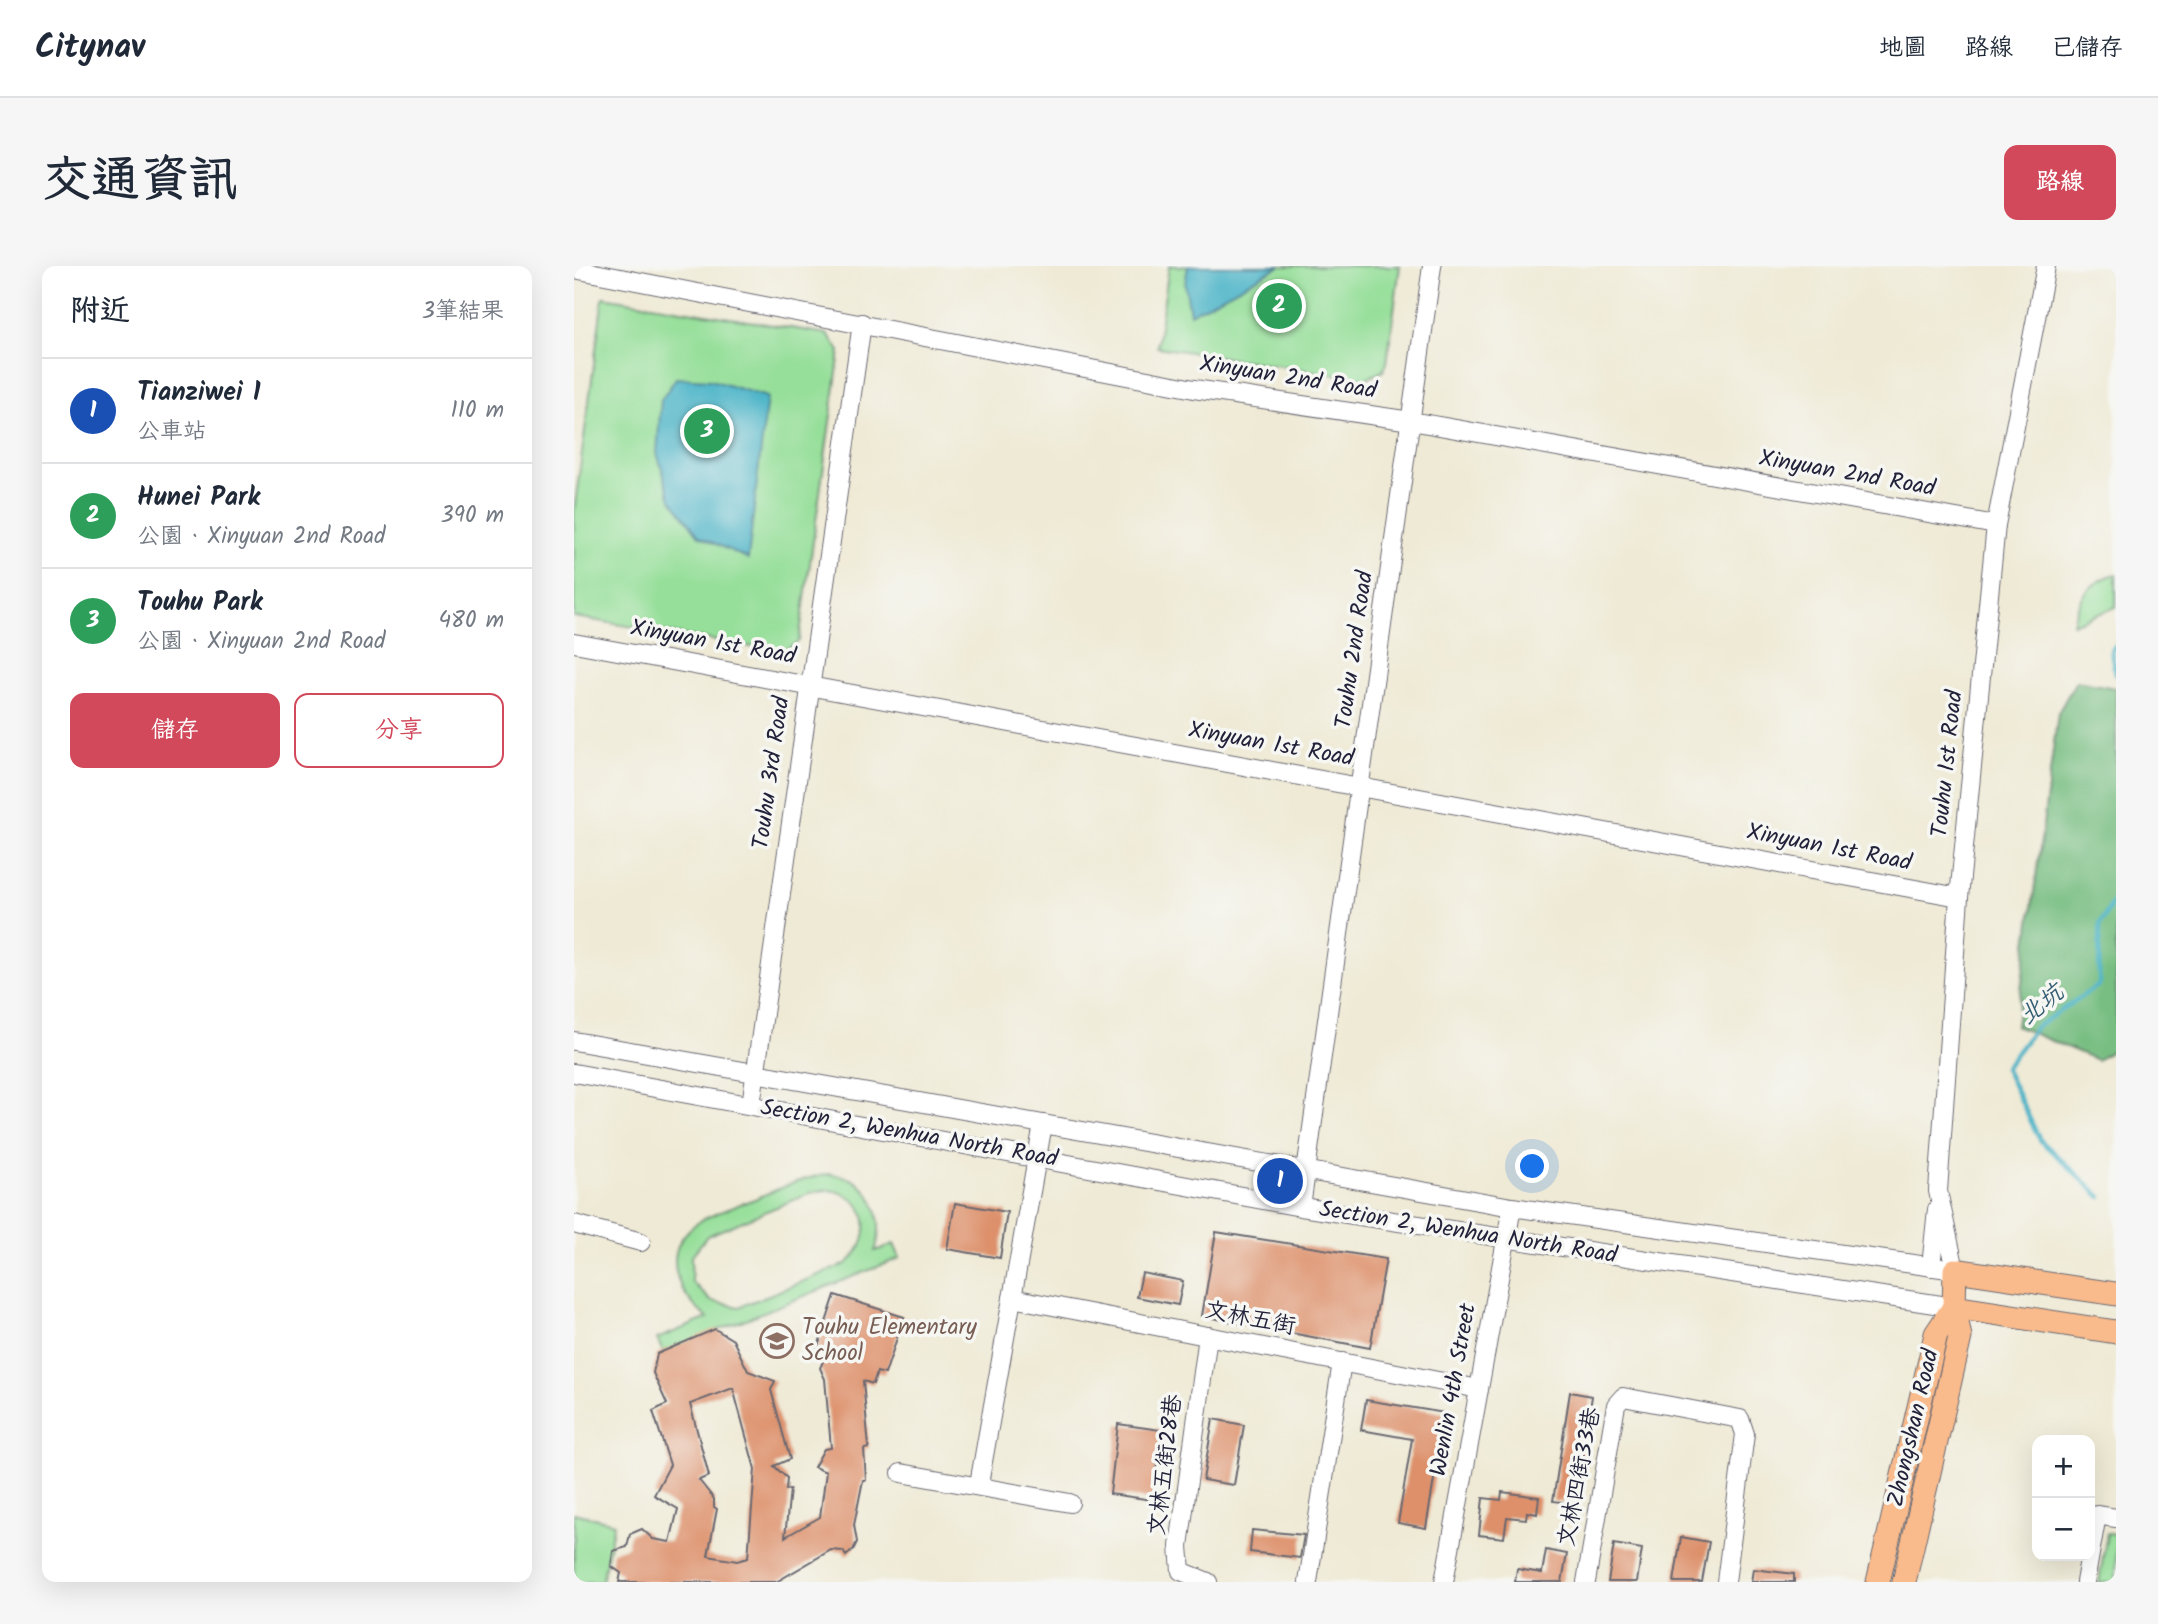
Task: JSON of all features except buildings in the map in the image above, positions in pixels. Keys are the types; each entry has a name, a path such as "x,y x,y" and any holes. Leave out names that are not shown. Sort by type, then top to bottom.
{"main road":[{"name":"Section 2, Wenhua North Road","path":"1955,1270 2116,1294"},
{"path":"1954,1307 1955,1270"},
{"name":"Section 2, Wenhua North Road","path":"1954,1307 2116,1332"},
{"name":"Zhongshan Road","path":"1878,1582 1936,1334 1954,1307"},
{"name":"Zhongshan Road","path":"1904,1582 1960,1337 1954,1307"}],"street":[{"name":"Touhu 2nd Road","path":"1301,1207 1432,266"},
{"name":"Touhu 1st Road","path":"1955,1270 1938,1191 1959,897 1996,525 2046,266"},
{"name":"Xinyuan 2nd Road","path":"574,269 1194,389 1411,421 1996,525"},
{"name":"Touhu 3rd Road","path":"751,1105 862,323"},
{"name":"Xinyuan 1st Road","path":"574,643 1959,897"},
{"name":"Section 2, Wenhua North Road","path":"574,1041 1512,1207 1955,1270"},
{"name":"Section 2, Wenhua North Road","path":"574,1073 1301,1207 1506,1241 1954,1307"},
{"path":"979,1484 1043,1124"},
{"path":"1931,1267 1938,1191"},
{"name":"Wenlin 4th Street","path":"1444,1582 1512,1207"},
{"path":"574,1224 641,1242"},
{"name":"文林五街","path":"1012,1298 1479,1389"},
{"name":"文林五街28巷","path":"1208,1336 1179,1546 1181,1571 1208,1582"},
{"path":"1308,1582 1342,1362"},
{"name":"文林四街33巷","path":"1586,1582 1616,1405 1623,1397 1740,1419 1745,1434 1726,1582"},
{"path":"901,1473 979,1484 1070,1503"},
{"path":"2085,1582 2097,1515 2116,1518"}],"green space":[{"path":"1169,266 1400,266 1387,363 1383,371 1365,379 1157,347"},
{"path":"603,297 827,334 840,351 799,641 782,652 574,617 574,512"},
{"path":"2116,574 2116,607 2073,624 2078,606 2092,586"},
{"path":"2076,681 2116,688 2116,1048 2097,1060 2016,1026 2058,713"},
{"path":"830,1174 856,1182 865,1190 877,1212 879,1224 875,1251 894,1244 900,1258 663,1352 657,1339 708,1318 687,1296 676,1270 675,1256 679,1243 688,1231 715,1214 793,1183","holes":["825,1190 840,1193 860,1207 865,1229 863,1241 846,1264 739,1307 711,1301 692,1282 691,1257 707,1236 810,1193"]},
{"path":"574,1513 614,1523 602,1582 574,1582"},
{"path":"2107,1533 2116,1534 2116,1582 2099,1582"}],"water":[{"path":"1188,266 1280,266 1190,314 1185,284"},
{"path":"676,378 711,380 767,397 748,559 699,536 671,499 657,453 661,400"}],"waterway":[{"name":"北坑","path":"2116,645 2111,651 2116,675"},
{"name":"北坑","path":"2101,1197 2040,1140 2005,1068 2036,1027 2099,985 2100,924 2116,897"}],"place":[{"name":"Hunei Park","path":"1279,306"},
{"name":"Touhu Park","path":"707,431"},
{"name":"Tianziwei 1","path":"1280,1181"},
{"name":"Touhu Elementary School","path":"777,1341"}]}
